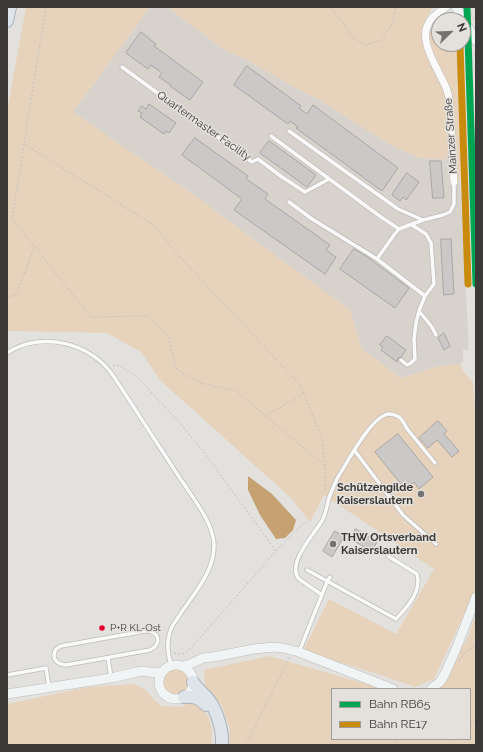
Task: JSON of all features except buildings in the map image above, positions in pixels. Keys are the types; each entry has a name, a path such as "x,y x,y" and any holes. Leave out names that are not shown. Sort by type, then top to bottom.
{"highway":[{"path":"7,22 10,7"},
{"path":"192,679 197,688 211,702 218,720 222,745"},
{"path":"184,697 192,696 199,699 218,720"}],"street":[{"name":"Mainzer Straße","path":"446,7 435,15 428,24 426,36 429,51 447,90 450,104 454,182"},
{"path":"456,7 476,41"},
{"path":"433,688 440,682 445,674 476,597"},
{"path":"183,666 203,658 274,647 297,651 391,688"},
{"path":"7,694 111,678 137,676 152,680 163,693 174,699 184,697 190,691 193,671 213,657"},
{"path":"159,688 158,681 161,672 171,665 177,664 183,666 188,670 192,679"},
{"path":"111,678 143,671 156,673 161,672"}],"lane":[{"name":"Quartermaster Facility","path":"122,67 252,162 258,159 305,192 329,179"},
{"path":"289,131 398,209 423,220"},
{"path":"271,136 399,229"},
{"path":"377,259 399,229 450,212 454,204 454,182"},
{"path":"289,202 312,219 377,259 425,296"},
{"path":"401,360 407,365 415,359 414,339 416,323 425,296 434,284 431,243 426,234 412,224"},
{"path":"419,312 432,327 436,335"},
{"path":"7,354 14,349 41,342 59,342 92,354 107,368 192,495 206,519 212,531 214,544 212,557 202,583 170,630 168,652 171,665"},
{"path":"322,595 299,579 296,576 295,569 302,550 323,520 329,498 337,480 366,434 380,418 385,415 393,414 398,416 402,419 407,428 435,463"},
{"path":"354,451 403,515 436,544"},
{"path":"307,570 396,619 407,607 414,596 419,579 418,574 388,556"},
{"path":"297,651 330,577"},
{"path":"145,631 154,632 156,635 158,642 154,648 150,650 108,658 66,665 60,664 56,661 54,655 56,649 61,646 145,631"},
{"path":"108,658 111,678"},
{"path":"7,675 46,668 49,687"}],"path":[{"path":"46,7 12,220 91,317 148,316 168,337 177,370 200,383 236,391 325,466"},
{"path":"329,7 336,13 354,39 366,45 381,40 392,24 396,7"},
{"path":"467,7 476,22"},
{"path":"24,144 154,225 178,255 300,385 322,438 325,466 325,492"},
{"path":"7,297 16,295 34,247"},
{"path":"107,368 116,365 129,371 138,378 179,422 206,455 276,551"},
{"path":"265,415 304,394"},
{"path":"168,652 182,654 186,653 276,551 305,522"},
{"path":"465,652 476,645"},
{"path":"246,745 297,651"}],"shaded area":[{"path":"26,7 150,7 73,112 204,202 350,310 362,349 401,378 439,366 460,364 465,374 473,382 476,417 476,589 434,679 415,687 303,651 329,599 396,634 434,569 324,495 310,522 291,498 161,381 141,352 107,333 7,331 7,111"},
{"path":"150,7 167,7 223,49 249,61 322,101 387,143 419,158 448,159 450,182 460,181 469,350 463,350 463,362 460,364 439,366 401,378 362,349 350,310 204,202 73,112"},
{"path":"167,7 433,7 426,18 422,31 431,31 431,52 462,52 460,181 450,182 448,159 419,158 387,143 322,101 249,61 223,49"},
{"path":"248,476 272,494 296,520 293,530 285,538 276,539 260,515 248,490"},
{"path":"476,615 476,745 229,745 230,730 222,706 205,686 204,670 269,656 381,688 331,688 331,740 471,740 471,688 439,688 467,639"},
{"path":"176,668 186,672 190,682 186,692 176,696 166,692 162,682 166,672"},
{"path":"134,684 146,690 154,700 162,706 182,707 190,702 198,705 203,709 209,718 212,745 10,745 7,743 7,704 88,687"}],"rail line":[{"name":"RB65","path":"467,7 476,284"},
{"name":"RE17","path":"460,52 468,284"}],"place":[{"name":"Schützengilde Kaiserslautern","path":"421,494"},
{"name":"THW Ortsverband Kaiserslautern","path":"333,544"},
{"name":"P+R KL-Ost","path":"102,628"}]}
